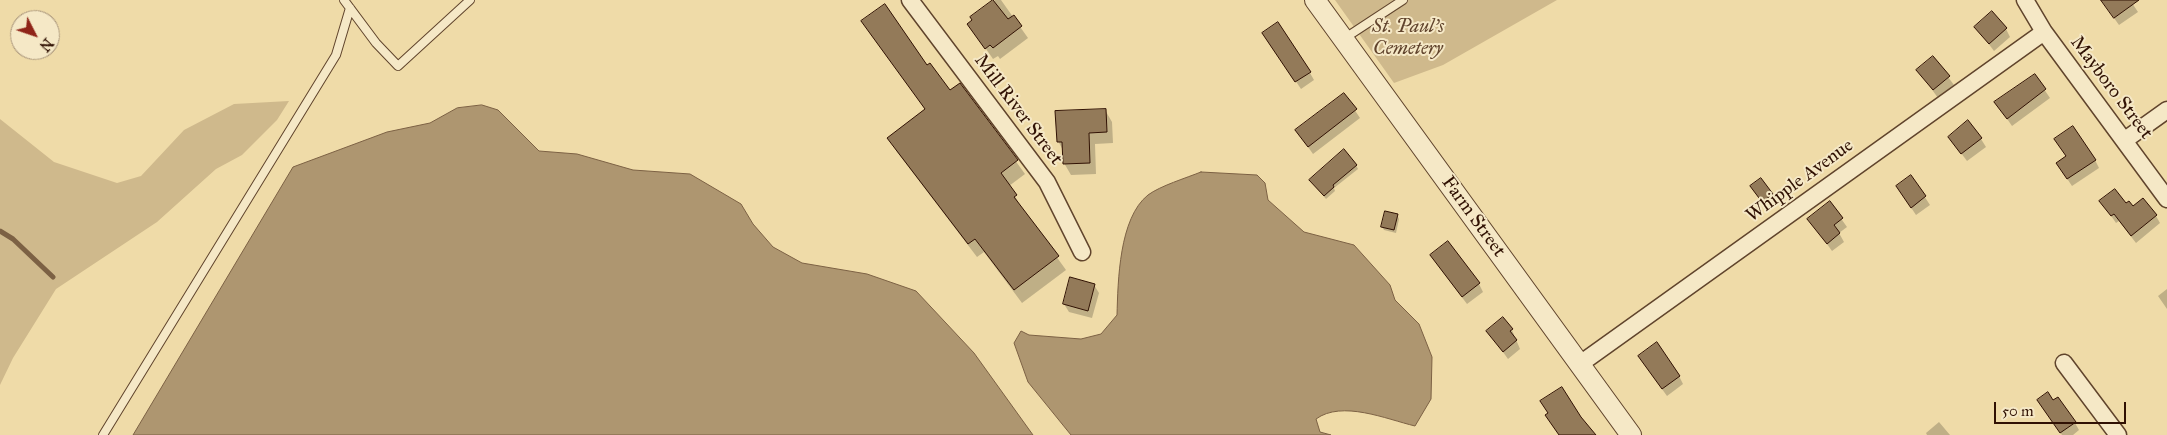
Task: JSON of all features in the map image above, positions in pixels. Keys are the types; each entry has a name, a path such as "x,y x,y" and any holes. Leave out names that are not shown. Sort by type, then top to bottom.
{"street":[{"name":"Mill River Street","path":"910,0 1047,182 1082,252"},
{"name":"Farm Street","path":"1315,0 1631,435"},
{"name":"Mayboro Street","path":"2025,0 2044,32 2167,199"},
{"name":"Whipple Avenue","path":"1580,364 2044,32"},
{"path":"2125,140 2167,110"},
{"path":"2064,363 2118,435"}],"lane":[{"path":"344,0 376,43 398,66 470,0"},
{"path":"1343,39 1403,0"},
{"path":"103,435 336,55 350,8"}],"green space":[{"name":"St. Paul's Cemetery","path":"1335,0 1557,0 1443,65 1394,83"},
{"path":"289,101 277,120 242,155 216,169 157,222 56,289 13,358 0,385 0,119 54,162 117,183 141,176 184,130 234,104"}],"shaded area":[{"path":"482,105 498,110 539,151 577,154 633,170 690,174 741,204 753,224 773,247 802,263 867,274 916,291 974,353 1033,435 133,435 293,167 387,132 430,123 457,108"},
{"path":"1201,172 1257,175 1265,183 1268,200 1304,232 1354,245 1390,285 1395,300 1419,324 1432,357 1431,399 1415,426 1364,413 1338,411 1316,419 1320,432 1331,435 1071,435 1028,382 1014,343 1021,331 1029,335 1081,339 1101,334 1117,315 1122,251 1131,219 1138,205 1148,195 1166,185"}],"building":[{"path":"993,0 1008,19 1014,15 1022,26 993,48 990,45 985,49 967,24 972,20 970,17"},
{"path":"2101,0 2139,0 2114,18"},
{"path":"885,4 927,65 930,63 950,90 960,83 1018,160 1001,173 1017,195 1014,197 1059,256 1014,290 975,239 968,244 887,138 925,109 861,21"},
{"path":"1992,11 2007,28 1989,44 1974,27"},
{"path":"1278,22 1311,72 1295,82 1262,33"},
{"path":"1933,56 1950,76 1933,90 1916,70"},
{"path":"2035,74 2046,89 2007,119 1994,102"},
{"path":"1344,93 1357,109 1308,147 1295,130"},
{"path":"1106,109 1107,132 1089,133 1090,163 1063,164 1062,142 1057,142 1055,111"},
{"path":"1968,120 1982,138 1961,154 1948,137"},
{"path":"2073,126 2096,160 2067,179 2056,163 2066,156 2054,139"},
{"path":"1344,149 1357,165 1333,185 1334,187 1324,196 1309,180"},
{"path":"1911,175 1926,196 1911,208 1896,186"},
{"path":"1761,178 1773,194 1762,202 1750,186"},
{"path":"2115,189 2126,203 2129,201 2133,206 2143,198 2157,215 2131,236 2114,214 2111,216 2099,201"},
{"path":"1830,201 1843,218 1834,225 1840,233 1827,244 1807,219"},
{"path":"1385,211 1398,214 1394,230 1381,227"},
{"path":"1448,241 1480,283 1462,297 1430,255"},
{"path":"1070,277 1095,284 1088,311 1063,304"},
{"path":"1503,317 1513,329 1510,331 1517,340 1503,352 1486,331"},
{"path":"1657,342 1680,376 1662,389 1638,356"},
{"path":"1562,387 1581,417 1596,435 1559,435 1545,415 1548,413 1540,401"},
{"path":"2048,392 2053,400 2058,397 2076,422 2060,433 2037,400"}],"waterway":[{"path":"0,231 13,239 53,277"}]}
